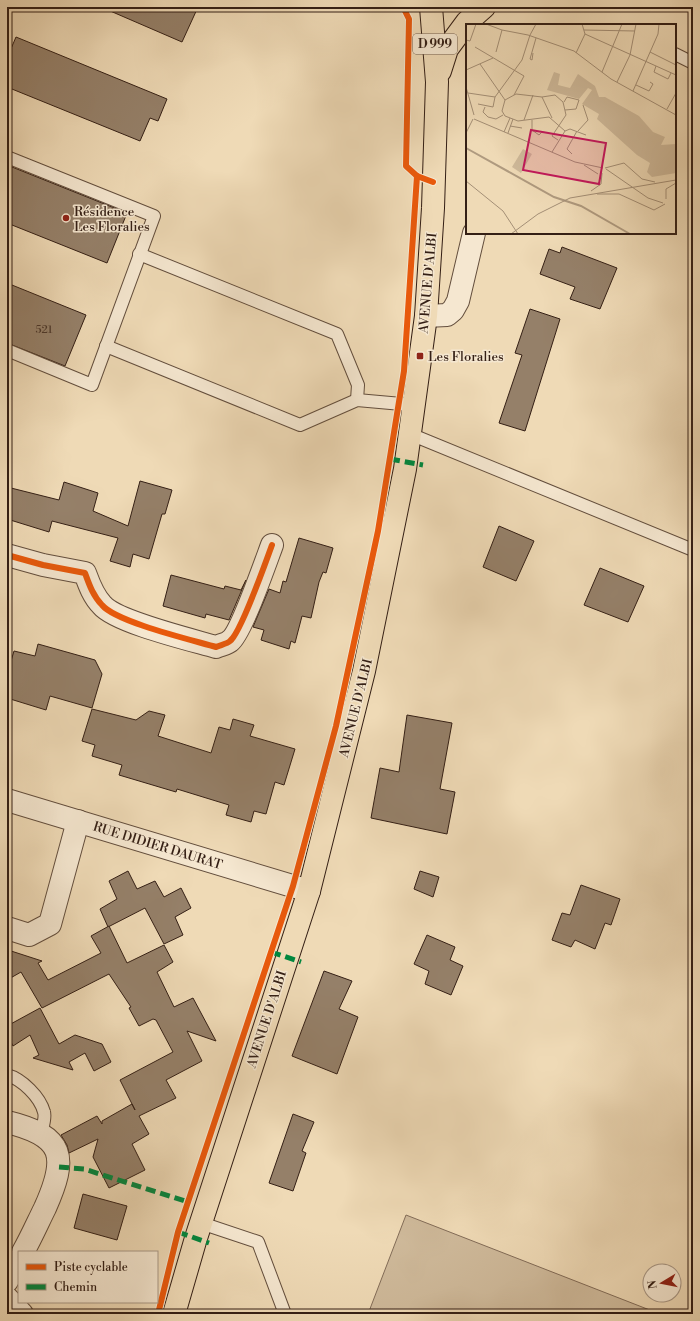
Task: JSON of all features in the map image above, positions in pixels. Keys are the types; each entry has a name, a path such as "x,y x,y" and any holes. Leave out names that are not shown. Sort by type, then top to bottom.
{"main road":[{"name":"AVENUE D'ALBI","path":"174,1314 200,1223 309,891 364,671 405,469 426,316 433,208 437,82 431,7"},
{"name":"AVENUE D'ALBI","path":"437,82 447,49 467,22 484,7"}],"street":[{"path":"426,316 447,316 453,310 458,301 474,234"},
{"path":"7,555 43,565 85,573 91,589 102,606 118,617 216,647 231,641 239,627 272,545"},
{"name":"RUE DIDIER DAURAT","path":"7,800 309,891"},
{"path":"7,928 30,935 50,924 78,821"},
{"path":"7,1122 26,1127 46,1136 56,1150 60,1167 56,1184 23,1251"},
{"path":"7,1281 18,1262"},
{"path":"7,1298 22,1314"}],"lane":[{"path":"676,54 693,63"},
{"path":"7,157 154,216 92,385 7,350"},
{"path":"140,254 337,334 358,385 357,400"},
{"path":"106,346 300,425 357,400 413,405"},
{"path":"410,434 693,550"},
{"path":"7,1075 15,1077 38,1098 45,1114 42,1134"},
{"path":"200,1223 258,1242 285,1314"}],"shaded area":[{"path":"406,1215 660,1314 368,1314"}],"building":[{"path":"101,7 198,7 182,42"},
{"path":"16,37 167,99 158,121 150,118 140,141 7,87 7,58"},
{"name":"Résidence Les Floralies","path":"7,165 127,213 107,263 7,223"},
{"path":"562,247 617,268 600,309 570,299 575,287 540,274 549,249 560,253"},
{"path":"7,283 86,315 65,366 7,343"},
{"path":"530,309 560,319 525,431 499,423 522,355 515,353"},
{"path":"140,481 172,490 165,514 162,514 149,559 133,554 130,567 110,561 118,538 52,521 49,532 7,519 7,487 59,500 64,482 98,493 93,511 128,526"},
{"path":"499,526 534,541 516,581 483,567"},
{"path":"299,538 333,548 326,573 323,572 319,582 311,618 302,616 295,643 291,641 289,649 261,640 264,630 253,627 269,589 280,593 283,581 286,582"},
{"path":"600,568 644,586 628,622 584,605"},
{"path":"171,575 224,589 225,586 241,590 246,580 229,620 206,614 205,618 163,606"},
{"path":"38,644 95,660 102,674 92,708 50,696 46,710 7,698 7,660 11,661 14,651 35,656"},
{"path":"92,709 136,720 149,711 165,715 158,736 211,753 219,727 230,730 233,719 254,725 250,736 295,749 284,785 275,782 266,814 254,811 251,822 226,815 229,805 177,789 176,792 119,775 122,765 92,756 95,745 82,741"},
{"path":"407,715 452,723 440,789 455,792 447,834 371,818 380,768 399,772"},
{"path":"128,871 137,889 155,881 164,897 181,888 191,908 175,917 183,935 164,944 145,908 108,927 100,909 117,899 109,881"},
{"path":"420,871 439,877 433,897 414,889"},
{"path":"581,885 620,899 611,925 605,923 595,949 575,940 571,947 552,940 562,913 570,915"},
{"path":"109,926 127,963 164,945 173,962 157,972 174,1007 193,998 216,1041 187,1031 202,1061 166,1080 176,1098 139,1116 149,1134 132,1144 145,1170 109,1188 93,1157 98,1139 69,1153 67,1145 61,1135 97,1116 102,1124 102,1121 132,1104 120,1080 173,1052 156,1020 153,1019 139,1026 129,1008 131,1007 109,974 42,1008 21,972 7,980 7,957 11,955 8,950 42,961 38,963 48,980 101,953 91,936"},
{"path":"427,935 455,947 450,960 463,966 451,995 425,984 429,971 414,964"},
{"path":"324,971 352,981 339,1009 358,1017 337,1074 292,1056"},
{"path":"40,1008 59,1044 75,1035 102,1044 111,1062 94,1071 85,1053 69,1062 73,1070 33,1058 39,1055 30,1035 13,1046 7,1034 7,1026"},
{"path":"293,1114 314,1122 302,1151 306,1153 293,1191 269,1183"},
{"path":"83,1194 127,1206 117,1240 74,1228"}],"marked path":[{"path":"390,459 423,465"},
{"path":"271,952 301,962"},
{"path":"59,1167 84,1169 188,1202"},
{"path":"178,1232 209,1243"}],"cycle path":[{"path":"403,7 409,19 406,166 417,176 433,182"},
{"path":"158,1314 178,1232 293,886 336,726 378,531 404,371 417,176"},
{"path":"7,555 43,565 85,573 96,598 102,605 122,618 155,630 216,647 229,642 235,635 253,596 272,545"}],"place":[{"name":"Résidence Les Floralies","path":"66,218"},
{"name":"Les Floralies","path":"420,356"}]}
